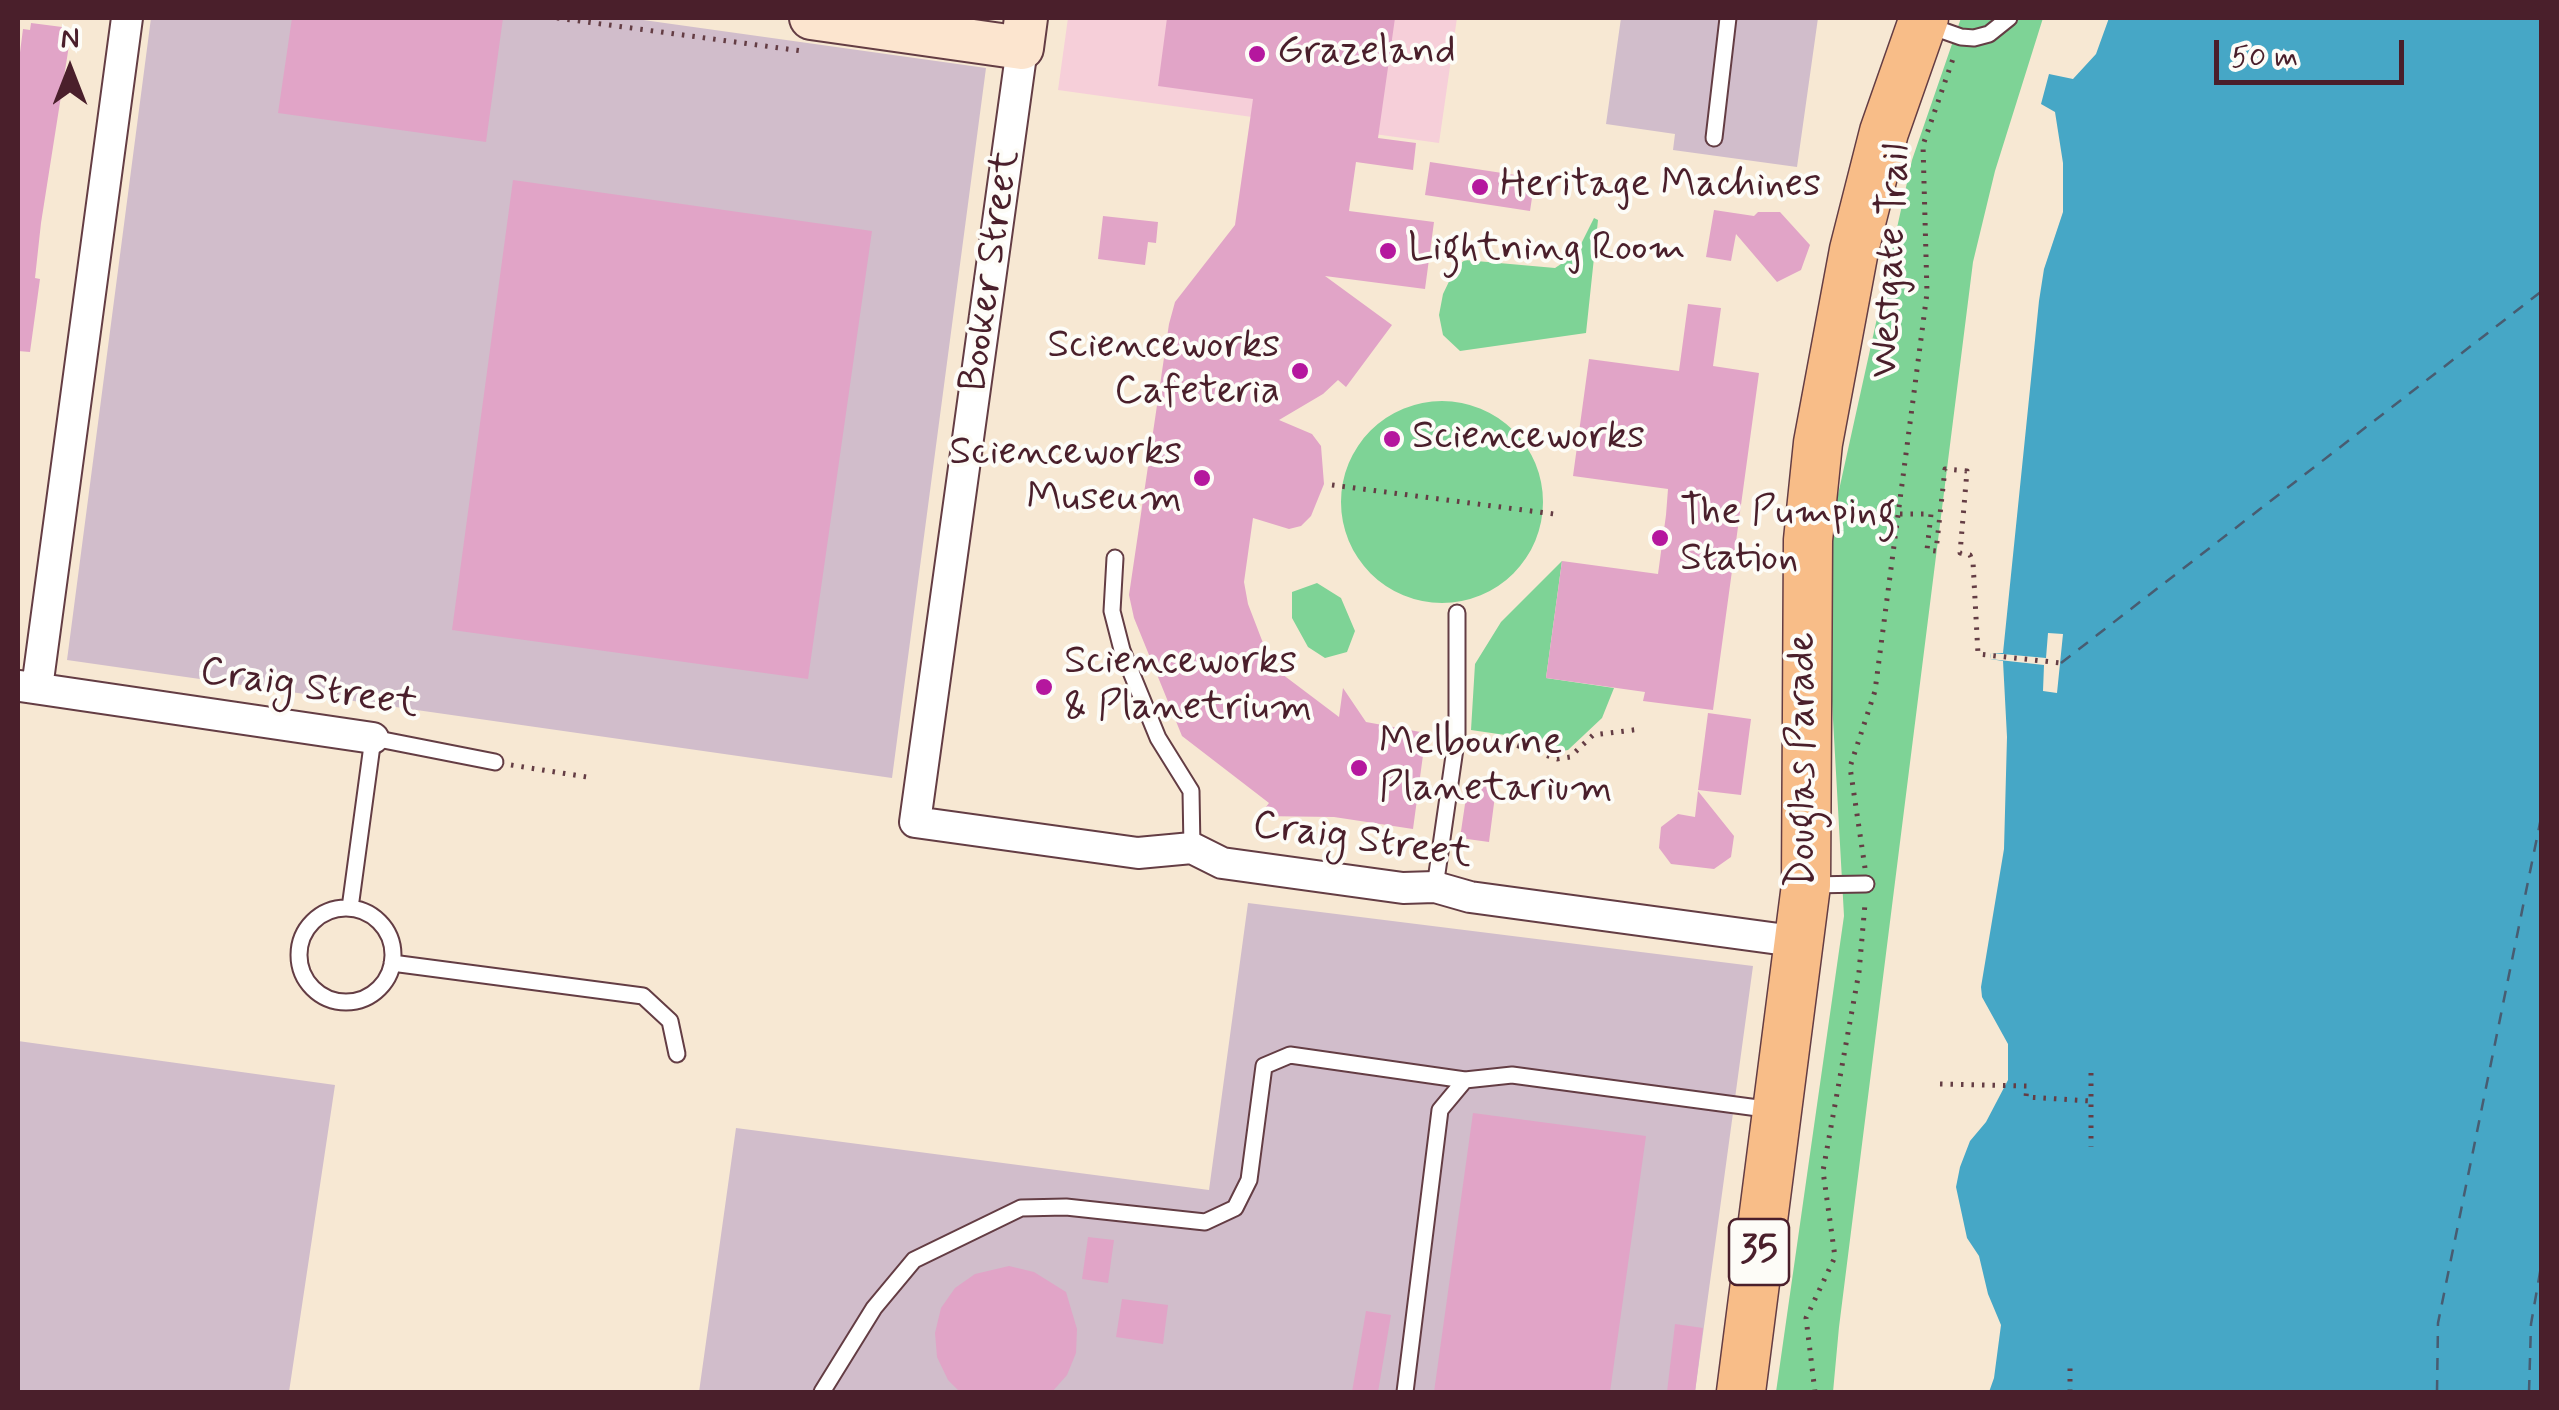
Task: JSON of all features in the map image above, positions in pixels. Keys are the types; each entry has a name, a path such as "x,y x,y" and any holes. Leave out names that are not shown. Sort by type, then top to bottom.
{"main road":[{"name":"Douglas Parade","path":"1740,1392 1806,885 1808,540 1818,443 1854,250 1884,132 1935,26"}],"street":[{"path":"27,687 127,18"},
{"path":"809,35 1024,33"},
{"name":"Booker Street","path":"915,822 1024,33"},
{"name":"Craig Street","path":"27,687 374,738"},
{"name":"Craig Street","path":"915,822 1138,853 1192,848 1222,863 1403,888 1434,887 1470,897 1801,942"}],"lane":[{"path":"1714,138 1728,18"},
{"path":"1935,26 1982,37 2010,18"},
{"path":"1115,558 1112,611 1122,650 1158,738 1191,791 1192,848"},
{"path":"1434,887 1457,735 1458,613"},
{"path":"350,908 374,738"},
{"name":"Craig Street","path":"374,738 494,762"},
{"path":"1806,885 1866,884"},
{"path":"350,908 365,912 388,933 392,962 378,989 349,1002 320,994 308,983 299,954 309,925 335,909 350,908"},
{"path":"392,962 643,996 670,1021 676,1054"},
{"path":"822,1392 874,1308 914,1260 1021,1208 1066,1206 1205,1222 1235,1208 1249,1180 1264,1066 1290,1055 1465,1080 1512,1075 1777,1111"},
{"path":"1405,1392 1440,1110 1465,1080"}],"path":[{"path":"558,18 809,35"},
{"name":"Westgate Trail","path":"1814,1392 1806,1318 1835,1258 1823,1171 1859,972 1866,884 1850,767 1873,702 1927,293 1923,145 1935,26"},
{"path":"1900,514 1931,514 1927,550 1936,551 1945,470 1967,471 1960,553 1970,555 1973,562 1978,654 2061,664"},
{"path":"1332,485 1554,514"},
{"path":"1457,735 1510,743 1557,759 1570,757 1593,735 1641,729"},
{"path":"494,762 588,777"},
{"path":"2091,1073 2091,1147"},
{"path":"1940,1084 2027,1086 2026,1098 2091,1101"},
{"path":"2070,1364 2070,1392"}],"shaded area":[{"path":"151,18 629,18 986,68 892,778 67,660"},
{"name":"Grazeland","path":"1068,18 1457,18 1439,143 1058,90"},
{"path":"1621,18 1818,18 1797,167 1673,150 1675,134 1606,124"},
{"path":"1248,903 1753,966 1695,1392 699,1392 736,1128 1209,1190"},
{"path":"18,1041 335,1085 289,1392 18,1392"}],"green space":[{"path":"1961,18 2043,18 1995,171 1973,262 1833,1392 1776,1392 1844,916 1824,558 1912,160"},
{"path":"1594,218 1598,220 1586,333 1460,351 1443,335 1439,315 1443,294 1456,267 1465,260 1555,268 1576,254"},
{"path":"1442,401 1481,409 1513,431 1535,463 1543,502 1535,541 1513,573 1481,595 1442,603 1403,595 1371,573 1349,541 1341,502 1349,463 1371,431 1403,409"},
{"path":"1562,561 1546,678 1614,688 1602,718 1568,750 1556,752 1512,736 1471,730 1475,664 1501,622"},
{"path":"1317,583 1341,598 1355,631 1347,652 1325,658 1308,647 1292,618 1292,592"}],"water":[{"path":"2109,18 2541,18 2541,1392 1989,1392 2001,1325 1979,1256 1967,1238 1956,1187 1970,1141 1986,1122 2008,1080 2008,1044 1982,997 1981,987 2004,849 2007,737 2003,661 1990,659 1991,653 2003,653 2039,301 2044,269 2063,212 2063,163 2055,112 2041,104 2049,74 2073,79 2096,54"}],"pier":[{"path":"2048,633 2063,634 2057,693 2043,691 2044,665 1990,659 1991,653 2046,658"}],"building":[{"path":"292,18 503,18 486,142 278,113"},
{"path":"1167,18 1395,18 1378,138 1416,143 1413,170 1356,162 1349,211 1434,222 1425,289 1325,276 1392,325 1346,387 1338,380 1323,394 1279,420 1312,434 1321,446 1324,484 1311,516 1301,526 1289,529 1253,518 1244,582 1268,656 1282,674 1339,717 1343,688 1366,722 1426,733 1413,829 1334,817 1259,816 1269,803 1182,736 1134,618 1129,595 1169,324 1175,302 1235,225 1253,99 1158,86"},
{"path":"31,23 70,28 70,39 41,223 35,278 40,279 30,352 18,351 18,68 23,29 30,30"},
{"name":"Heritage Machines","path":"1430,162 1535,178 1530,211 1425,195"},
{"path":"513,180 872,231 808,679 452,630"},
{"path":"1714,210 1754,216 1758,212 1780,212 1810,245 1801,270 1777,282 1736,234 1731,261 1706,257"},
{"path":"1103,216 1158,222 1156,243 1148,242 1145,265 1098,259"},
{"path":"1688,304 1721,308 1713,366 1759,373 1713,710 1643,701 1645,692 1546,678 1562,561 1658,574 1666,515 1668,489 1573,476 1589,359 1679,371"},
{"path":"1708,713 1751,719 1741,795 1698,790"},
{"path":"1468,784 1496,788 1489,842 1460,838"},
{"path":"1698,791 1734,836 1731,857 1714,869 1671,864 1659,848 1661,827 1678,814 1695,817"},
{"path":"1473,1113 1646,1136 1610,1392 1434,1392"},
{"path":"1088,1237 1114,1240 1108,1283 1082,1279"},
{"path":"1009,1266 1034,1272 1066,1292 1077,1329 1076,1353 1067,1375 1052,1392 960,1392 948,1380 937,1357 935,1333 941,1308 955,1288 975,1274"},
{"path":"1122,1299 1168,1305 1163,1344 1116,1337"},
{"path":"1366,1311 1391,1315 1378,1392 1352,1392"},
{"path":"1675,1324 1703,1328 1695,1392 1667,1392"}],"ferry route":[{"path":"2061,663 2542,291"},
{"path":"2437,1392 2438,1323 2542,813"},
{"path":"2529,1392 2531,1324 2542,1261"}],"place":[{"name":"Grazeland","path":"1257,54"},
{"name":"Heritage Machines","path":"1480,187"},
{"name":"Lightning Room","path":"1388,251"},
{"name":"Scienceworks Cafeteria","path":"1300,371"},
{"name":"Scienceworks","path":"1392,439"},
{"name":"Scienceworks Museum","path":"1202,478"},
{"name":"The Pumping Station","path":"1660,538"},
{"name":"Scienceworks & Planetrium","path":"1044,687"},
{"name":"Melbourne Planetarium","path":"1359,768"}]}
